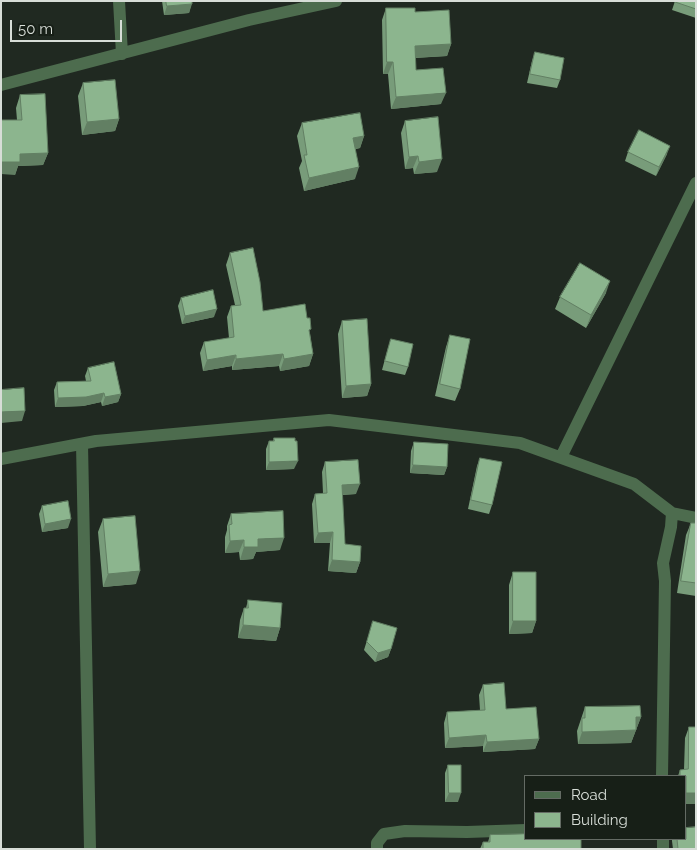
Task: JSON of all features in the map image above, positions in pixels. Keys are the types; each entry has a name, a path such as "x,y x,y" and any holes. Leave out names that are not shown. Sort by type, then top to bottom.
{"street":[{"path":"119,1 122,54"},
{"path":"1,86 249,20 336,1"},
{"path":"561,457 696,183"},
{"path":"1,459 96,441 328,420 520,443 634,484 672,513 696,518"},
{"path":"82,444 90,849"},
{"path":"662,775 663,563 672,513"},
{"path":"377,849 377,844 384,834 405,831 524,830"}],"building":[{"path":"166,1 192,1 192,4 167,6"},
{"path":"696,1 696,9 675,2"},
{"path":"386,8 415,8 415,12 449,10 451,44 415,46 416,70 443,68 446,93 396,97 393,62 387,62"},
{"path":"535,52 564,58 560,80 530,74"},
{"path":"115,80 119,119 87,122 83,83"},
{"path":"45,94 48,153 20,154 20,162 1,162 1,120 22,120 20,95"},
{"path":"360,113 364,136 353,138 359,167 309,178 304,155 307,155 302,123"},
{"path":"438,117 442,159 419,162 418,156 409,157 405,121"},
{"path":"639,130 670,146 659,167 628,152"},
{"path":"253,248 260,282 263,311 305,304 307,318 310,318 311,329 309,330 313,354 284,359 283,354 236,359 236,355 207,360 204,342 234,337 231,306 241,305 230,253"},
{"path":"580,263 610,281 591,315 560,297"},
{"path":"213,290 217,309 185,316 181,298"},
{"path":"367,319 371,384 346,386 342,321"},
{"path":"450,335 470,339 460,389 440,384"},
{"path":"391,339 413,344 408,367 385,361"},
{"path":"114,362 121,394 105,397 104,393 86,397 58,398 57,382 91,381 88,368"},
{"path":"24,388 25,411 1,412 1,390"},
{"path":"274,438 295,438 295,441 297,441 298,461 269,462 269,441 274,441"},
{"path":"414,442 448,444 447,467 413,465"},
{"path":"480,458 502,462 492,505 471,500"},
{"path":"358,460 360,484 342,485 345,544 361,546 360,562 332,560 333,532 318,533 315,494 327,493 325,462"},
{"path":"68,501 71,519 45,524 42,506"},
{"path":"283,511 284,538 258,539 258,547 244,547 244,540 230,541 229,525 232,524 231,514"},
{"path":"135,516 140,571 108,574 103,519"},
{"path":"691,523 696,523 696,583 681,581"},
{"path":"513,572 536,572 536,621 513,621"},
{"path":"248,600 282,603 280,628 243,625 244,608 248,608"},
{"path":"373,621 397,628 391,649 378,653 367,642"},
{"path":"504,683 506,709 536,707 539,739 487,742 486,735 449,738 447,712 485,710 483,685"},
{"path":"640,706 641,717 636,717 636,730 582,732 582,718 585,718 585,707"},
{"path":"689,727 696,727 696,793 687,793 687,775 680,775 680,770 688,769"},
{"path":"448,765 461,765 461,793 449,793"},
{"path":"696,827 696,849 678,849 677,840 687,840 687,828"},
{"path":"524,834 524,840 581,840 581,849 483,849 483,842 490,842 490,835"}]}
